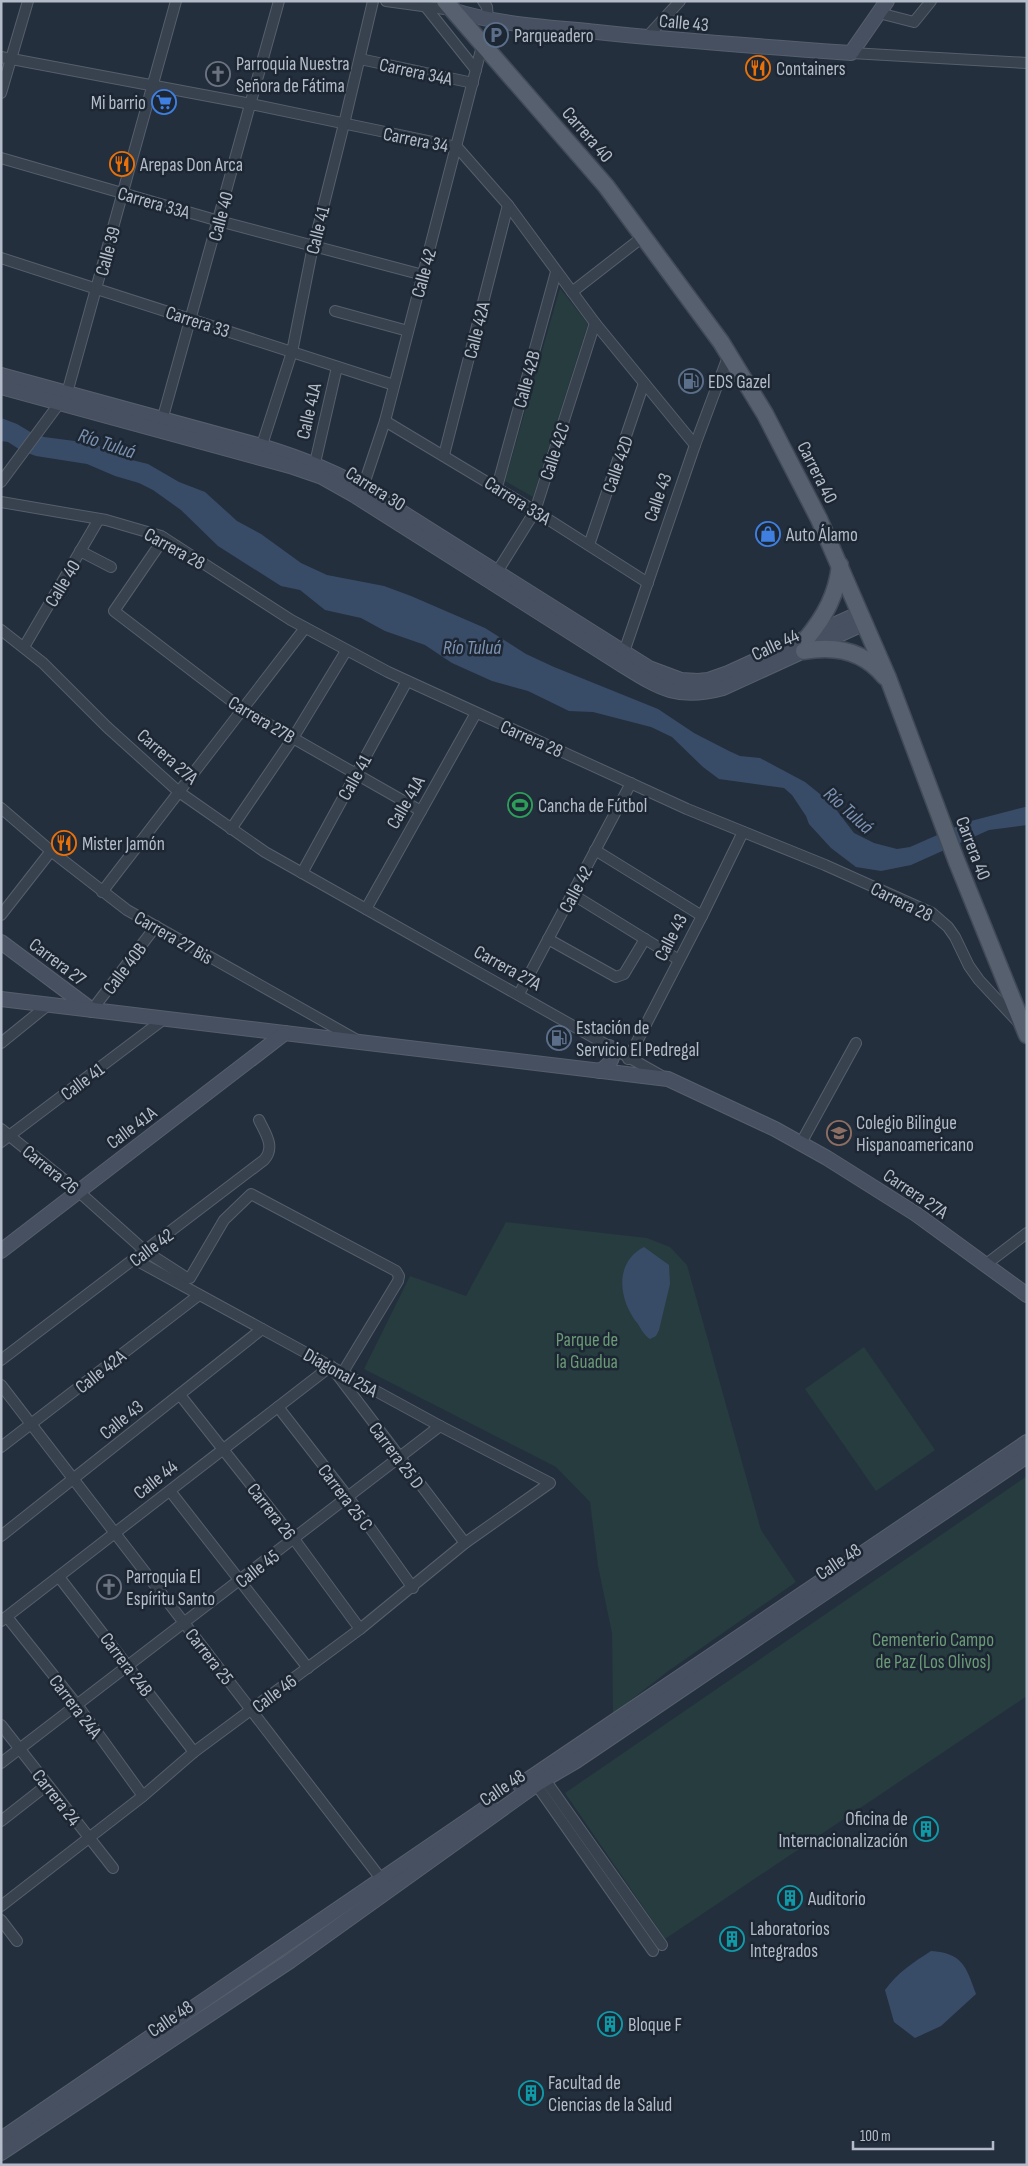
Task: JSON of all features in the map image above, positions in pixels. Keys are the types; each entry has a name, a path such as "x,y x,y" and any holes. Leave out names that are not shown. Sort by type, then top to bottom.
{"main road":[{"path":"851,53 887,1"},
{"name":"Calle 43","path":"448,5 488,19 531,26 647,38 851,53"},
{"name":"Carrera 40","path":"448,5 606,186 728,354 765,414 789,458 863,618 890,683 957,862 1026,1032"},
{"name":"Carrera 30","path":"1,375 64,398 260,451 314,463 361,494 624,652 675,685"},
{"name":"Carrera 30","path":"1,387 64,398"},
{"name":"Carrera 30","path":"260,451 361,494"},
{"path":"840,565 833,598 805,644 846,650 871,663 890,683"},
{"name":"Carrera 30","path":"501,579 619,663 652,682 699,688"},
{"name":"Calle 44","path":"699,688 728,673 805,644 863,618"},
{"name":"Carrera 27","path":"1,942 92,1010"},
{"path":"1,1000 668,1079"},
{"name":"Calle 41A","path":"1,1251 285,1033"},
{"path":"599,1071 605,1068 611,1061 613,1054 609,1047"},
{"name":"Carrera 27A","path":"668,1079 801,1143 916,1214 1027,1294"},
{"name":"Calle 48","path":"1,2153 290,1961 538,1778 1027,1442"},
{"name":"Calle 48","path":"1,2139 382,1880 1027,1456"}],"street":[{"path":"1,92 6,58 28,1"},
{"name":"Calle 39","path":"1,482 64,398 97,288 176,1"},
{"name":"Calle 40","path":"160,424 192,318 280,1"},
{"name":"Calle 41","path":"260,451 292,352 313,246 373,1"},
{"path":"386,1 425,6 448,5"},
{"path":"484,1 487,7 488,19"},
{"path":"647,38 680,1"},
{"path":"878,13 914,22 931,1"},
{"path":"425,6 476,70"},
{"name":"Calle 42","path":"361,494 385,421 458,146 482,46"},
{"path":"851,53 1027,63"},
{"name":"Carrera 34","path":"6,58 251,104 458,146 508,205 556,272 695,445"},
{"name":"Carrera 34A","path":"360,59 473,83"},
{"name":"Carrera 33A","path":"1,158 219,221 423,275"},
{"name":"Calle 42A","path":"444,455 508,205"},
{"path":"572,292 644,236"},
{"name":"Carrera 33","path":"1,258 192,318 394,385"},
{"name":"Calle 42B","path":"497,487 556,272"},
{"path":"335,311 408,331"},
{"name":"Calle 42C","path":"501,579 535,510 595,322"},
{"name":"Calle 43","path":"624,652 728,354"},
{"name":"Calle 41A","path":"314,463 337,367"},
{"name":"Calle 42D","path":"589,545 644,382"},
{"name":"Carrera 33A","path":"385,421 535,510 648,583"},
{"name":"Carrera 28","path":"1,502 132,526 164,538 304,628 407,681 632,784 932,913 948,927 969,966 979,980 1026,1032"},
{"name":"Calle 40","path":"24,647 99,519"},
{"name":"Carrera 27B","path":"164,538 114,611 242,709 421,811"},
{"path":"80,551 111,566"},
{"path":"102,892 304,628"},
{"name":"Carrera 27A","path":"1,630 24,647 61,680 136,754 179,792 231,829 302,873 668,1079"},
{"path":"231,829 293,738 346,651"},
{"name":"Calle 41","path":"302,873 407,681"},
{"name":"Calle 41A","path":"366,909 476,713"},
{"name":"Calle 42","path":"520,994 595,850 632,784"},
{"name":"Carrera 27 Bis","path":"1,808 51,851 127,910 363,1043"},
{"name":"Calle 43","path":"628,1058 702,916 743,832"},
{"path":"595,850 702,916"},
{"path":"1,915 51,851"},
{"path":"572,894 679,960"},
{"name":"Calle 40B","path":"92,1010 156,926"},
{"path":"548,939 616,977 624,974 645,939"},
{"path":"1,1043 48,1005"},
{"name":"Calle 41","path":"4,1136 164,1019"},
{"path":"801,1143 856,1043"},
{"name":"Calle 42","path":"1,1360 268,1156 270,1146 259,1120"},
{"name":"Carrera 26","path":"4,1136 78,1191 145,1251 190,1278 224,1220 251,1194 396,1271 399,1276 398,1281 342,1375"},
{"path":"985,1265 1027,1232"},
{"name":"Diagonal 25A","path":"134,1260 331,1366 342,1375 550,1483"},
{"name":"Calle 42A","path":"1,1447 199,1295"},
{"name":"Calle 43","path":"1,1536 262,1330"},
{"name":"Calle 44","path":"4,1619 331,1366"},
{"name":"Carrera 25 D","path":"342,1375 399,1458 465,1544"},
{"name":"Carrera 25","path":"1,1385 382,1880"},
{"name":"Carrera 26","path":"180,1395 294,1539 360,1629"},
{"name":"Carrera 25 C","path":"278,1407 348,1497 412,1588"},
{"name":"Calle 45","path":"1,1763 78,1706 440,1426"},
{"name":"Calle 46","path":"1,1906 143,1796 194,1752 360,1629 465,1544 550,1483"},
{"path":"170,1491 308,1668"},
{"name":"Carrera 24B","path":"59,1576 194,1752"},
{"name":"Carrera 24A","path":"4,1619 78,1706 143,1796"},
{"name":"Carrera 24","path":"1,1725 113,1868"},
{"path":"538,1778 657,1948"},
{"path":"1,1821 47,1785"},
{"path":"1,1920 18,1940"}],"green space":[{"path":"560,288 588,324 533,497 505,481"},
{"name":"Parque de la Guadua","path":"506,1222 647,1238 670,1247 687,1265 761,1530 796,1582 667,1672 613,1714 612,1633 598,1566 590,1502 556,1467 364,1369 410,1276 466,1296"},
{"path":"864,1347 935,1450 876,1491 805,1389"},
{"name":"Cementerio Campo de Paz (Los Olivos)","path":"1027,1476 1027,1696 665,1939 565,1793"}],"water":[{"name":"Río Tuluá","path":"1,418 44,437 97,445 124,458 148,464 179,482 205,492 237,521 261,534 301,563 327,575 384,586 411,596 485,628 526,654 554,667 658,709 694,733 729,751 740,756 760,758 805,782 831,803 854,833 874,843 897,849 910,847 967,822 1025,807 1027,807 1027,825 989,830 911,865 881,871 856,867 831,848 809,824 792,795 784,788 719,779 703,767 672,737 651,727 593,712 569,711 528,691 492,681 452,663 425,645 385,631 361,618 325,610 300,590 281,586 218,546 181,510 153,490 87,464 36,456 22,451 8,442 1,441"},
{"path":"644,1247 669,1265 670,1284 659,1330 656,1336 650,1339 643,1332 627,1305 622,1283 623,1272 627,1263 634,1254"},
{"path":"931,1951 941,1952 956,1958 966,1969 976,1994 941,2026 915,2038 894,2022 885,1990 900,1973"}],"place":[{"name":"Parqueadero","path":"496,35"},
{"name":"Containers","path":"758,68"},
{"name":"Parroquia Nuestra Señora de Fátima","path":"218,74"},
{"name":"Mi barrio","path":"164,102"},
{"name":"Arepas Don Arca","path":"122,164"},
{"name":"EDS Gazel","path":"691,381"},
{"name":"Auto Álamo","path":"768,534"},
{"name":"Cancha de Fútbol","path":"520,805"},
{"name":"Mister Jamón","path":"64,843"},
{"name":"Estación de Servicio El Pedregal","path":"559,1038"},
{"name":"Colegio Bilingue Hispanoamericano","path":"839,1133"},
{"name":"Parroquia El Espíritu Santo","path":"109,1587"},
{"name":"Oficina de Internacionalización","path":"926,1829"},
{"name":"Auditorio","path":"790,1898"},
{"name":"Laboratorios Integrados","path":"732,1939"},
{"name":"Bloque F","path":"610,2024"},
{"name":"Facultad de Ciencias de la Salud","path":"531,2093"}]}
